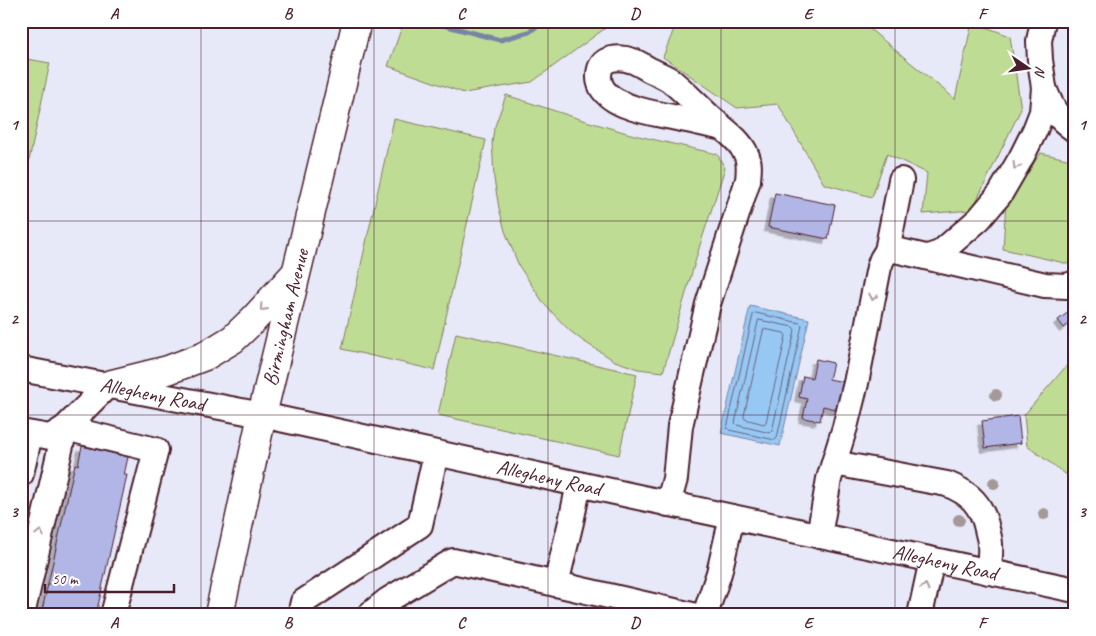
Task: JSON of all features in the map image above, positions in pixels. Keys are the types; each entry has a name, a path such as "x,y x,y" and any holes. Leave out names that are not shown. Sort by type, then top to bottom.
{"main road":[{"name":"Birmingham Avenue","path":"219,615 262,415 357,21"},
{"path":"108,386 168,370 205,356 233,338 254,319 296,273"}],"street":[{"path":"928,257 940,253 979,219 1000,194 1021,158 1042,112 1044,88 1039,41 1043,21"},
{"path":"668,504 675,478 680,426 706,314 748,180 750,165 746,153 737,141 669,79 632,61 618,58 604,62 601,67 599,77 606,94 620,103 634,109 722,128"},
{"path":"1044,88 1054,112 1075,131"},
{"path":"1034,130 1075,131"},
{"path":"819,536 829,479 856,383 879,266 887,251 902,180"},
{"path":"887,251 894,250 928,257 1045,285 1067,286 1075,283"},
{"name":"Allegheny Road","path":"21,369 262,415 668,504 1075,590"},
{"path":"21,474 26,433 50,437 65,428 108,386"},
{"path":"22,615 65,428"},
{"path":"65,428 156,450 113,615"},
{"path":"300,615 303,602 420,525 436,453"},
{"path":"834,463 948,484 971,498 980,508 985,519 990,544 989,572"},
{"path":"556,584 579,484"},
{"path":"705,615 719,572 732,517"},
{"path":"920,615 932,560"},
{"path":"369,615 388,600 453,561 692,615"}],"green space":[{"path":"404,21 615,21 532,82 464,93 388,66"},
{"path":"677,21 860,21 955,99 972,22 1010,36 1021,109 972,210 923,214 927,173 887,154 872,197 824,184 778,104 737,108 663,57"},
{"path":"21,58 50,63 21,198"},
{"path":"506,95 634,135 717,154 725,168 700,245 663,372 638,369 615,361 583,341 569,330 545,305 519,266 505,231 494,179 492,143 494,129"},
{"path":"394,119 486,140 434,370 342,349"},
{"path":"1041,153 1075,161 1075,263 1073,265 1003,249 1006,201"},
{"path":"456,333 637,374 619,455 438,415"},
{"path":"1075,356 1075,481 1027,446 1024,415"}],"water":[{"path":"750,306 809,319 780,446 721,433"}],"building":[{"path":"775,193 835,205 828,239 768,227"},
{"path":"1074,308 1075,319 1064,328 1058,320"},
{"path":"816,359 833,363 829,379 844,382 838,410 823,406 820,421 803,418 807,399 799,397 803,376 812,378"},
{"path":"1018,416 1021,443 985,448 982,421"},
{"path":"82,446 128,457 124,475 127,475 96,615 41,615 75,464 78,465"}],"waterway":[{"path":"428,21 500,40 529,32 544,21"}]}
